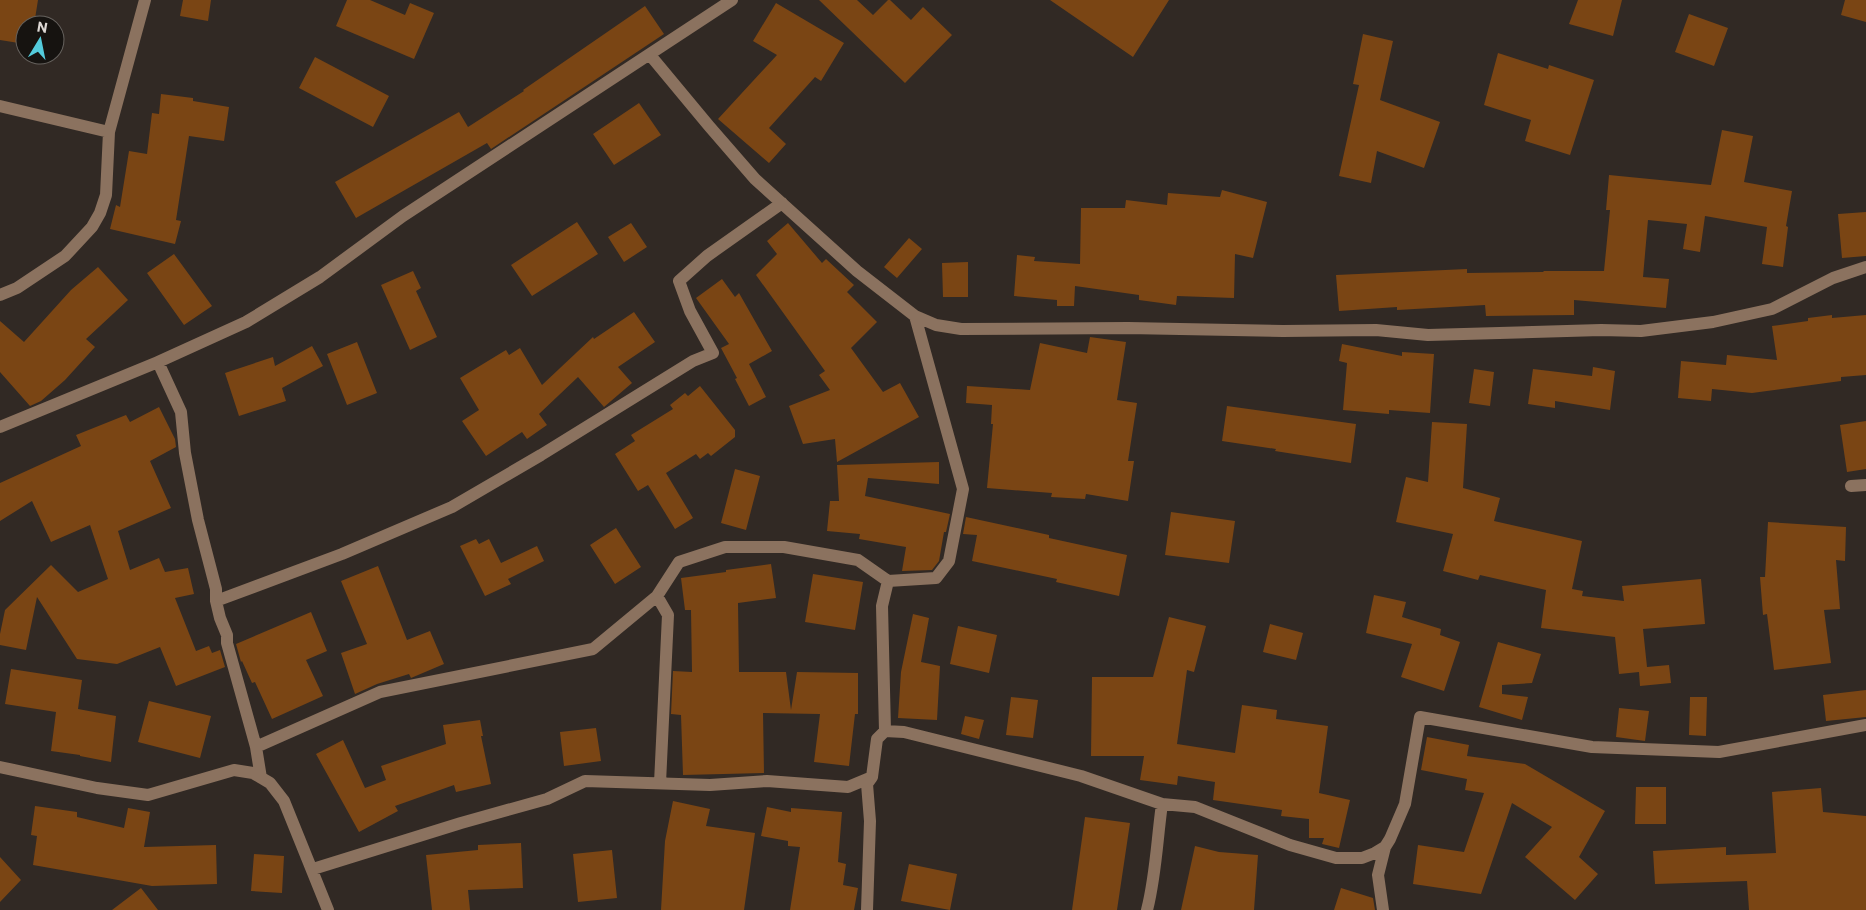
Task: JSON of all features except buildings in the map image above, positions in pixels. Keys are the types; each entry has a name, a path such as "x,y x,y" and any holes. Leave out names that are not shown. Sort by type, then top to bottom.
{"street":[{"path":"0,296 17,288 65,256 92,227 100,213 106,195 110,132 145,0"},
{"path":"0,427 158,362 246,322 320,278 403,216 732,0"},
{"path":"650,55 755,179 857,271 915,316 936,326 961,329 1376,330 1428,335 1601,330 1642,331 1713,322 1772,309 1833,278 1866,266"},
{"path":"0,106 110,132"},
{"path":"216,601 342,554 452,507 541,455 693,361 713,353 690,311 679,281 707,256 782,203"},
{"path":"256,747 380,692 593,649 657,596 679,562 725,547 784,547 858,560 888,582 936,578 949,561 964,489 915,316"},
{"path":"158,362 181,412 185,453 196,510 216,589 216,601 220,618 227,635 227,643 256,747 261,778"},
{"path":"1851,486 1866,485"},
{"path":"868,910 870,821 867,784 872,777 877,740 885,731 882,606 888,582"},
{"path":"657,596 668,615 660,783"},
{"path":"885,731 913,734 1081,776 1162,804 1195,807 1290,845 1336,858 1362,858 1384,847 1390,839 1405,804 1420,717 1592,747 1719,752 1866,725"},
{"path":"0,767 97,788 148,795 234,770 253,773 270,783 284,801 328,910"},
{"path":"313,869 461,823 547,800 585,781 710,786 767,780 848,787 872,777"},
{"path":"1147,910 1153,886 1162,804"},
{"path":"1383,910 1378,875 1384,847"}]}
